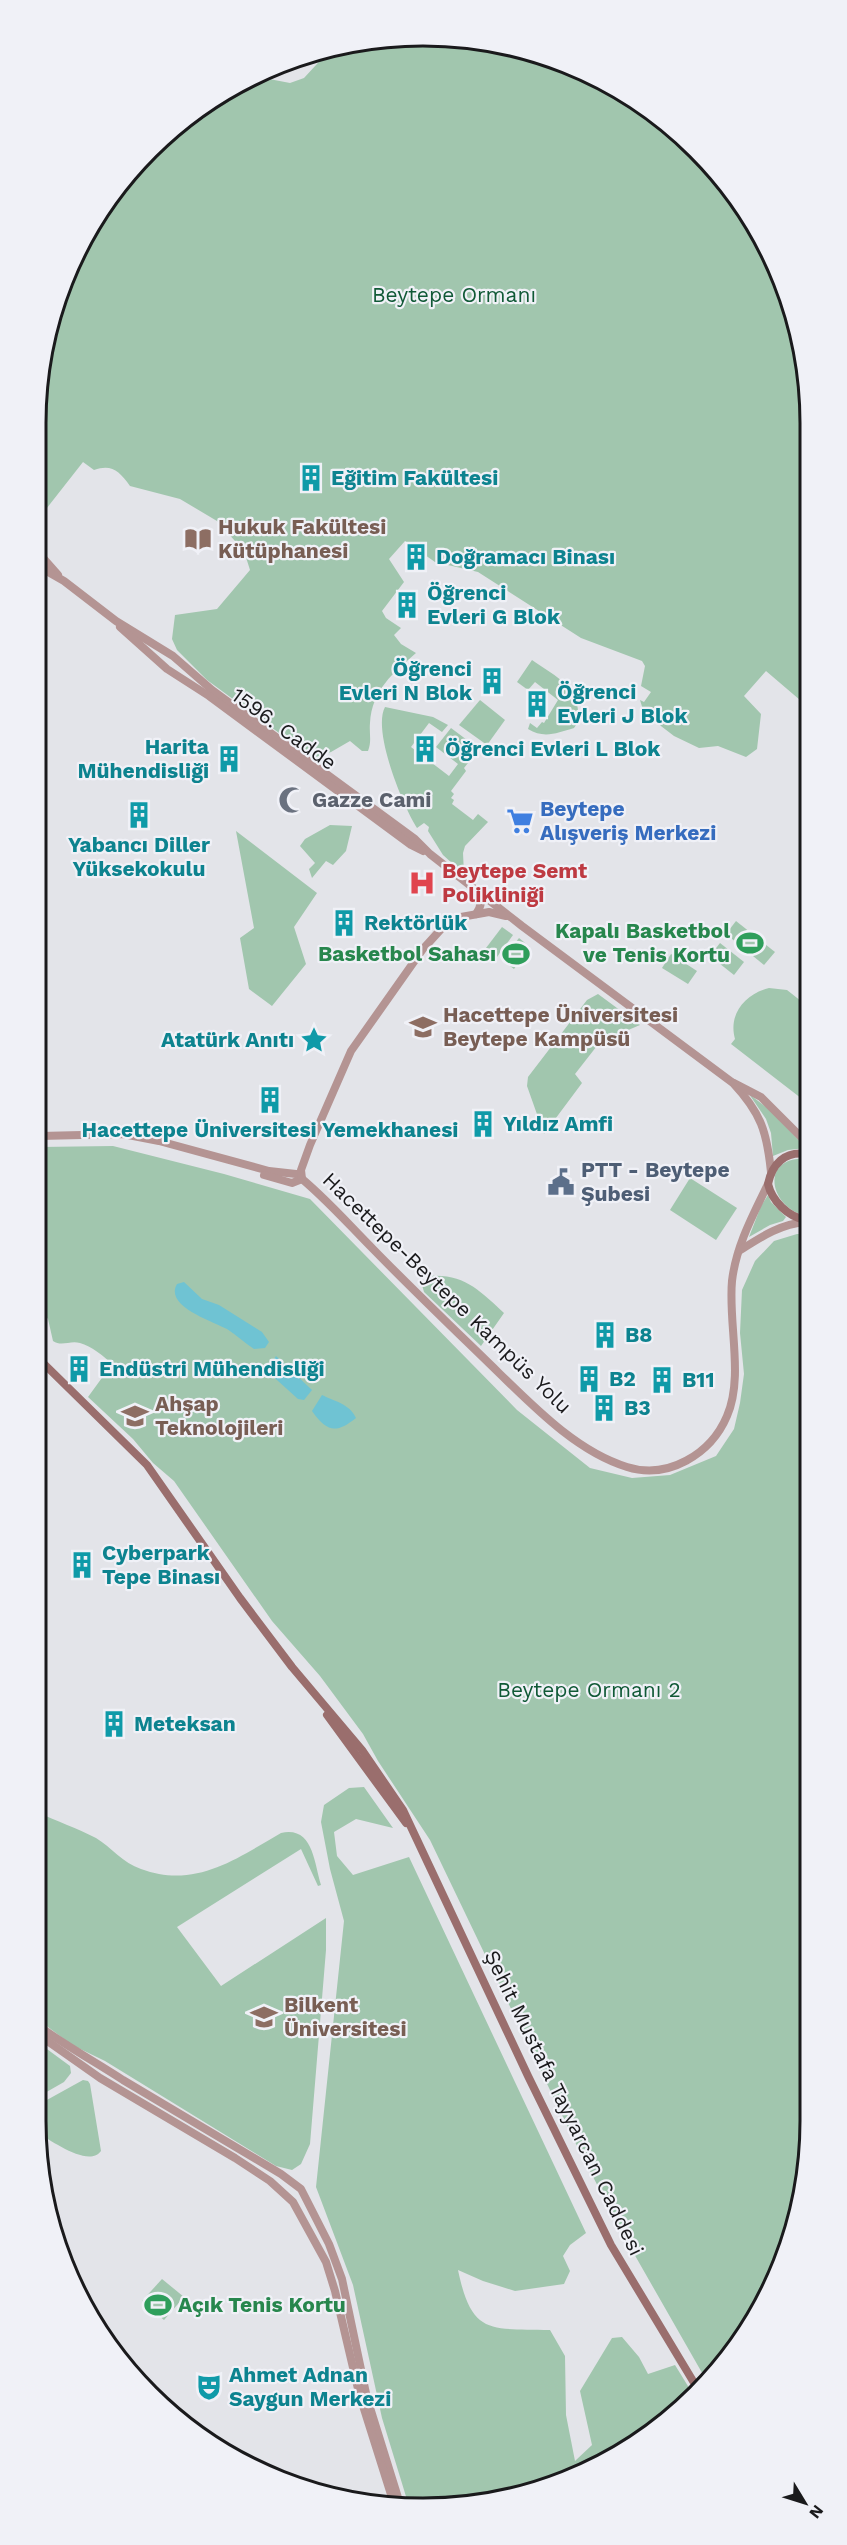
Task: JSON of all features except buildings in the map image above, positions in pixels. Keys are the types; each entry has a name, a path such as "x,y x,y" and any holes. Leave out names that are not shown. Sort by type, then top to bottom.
{"main road":[{"path":"771,1172 784,1157 800,1154"},
{"name":"1596. Cadde","path":"768,1184 771,1172"},
{"path":"768,1184 777,1202 800,1218"},
{"name":"Şehit Mustafa Tayyarcan Caddesi","path":"46,1366 147,1465 240,1598 362,1756 398,1815 412,1830 611,2245 694,2383"}],"street":[{"path":"46,561 64,581"},
{"path":"46,571 64,581 116,621"},
{"name":"1596. Cadde","path":"116,621 175,657 212,690 416,839 430,854 513,919 733,1083 753,1105 763,1125 771,1172"},
{"name":"1596. Cadde","path":"116,621 164,667 209,696 411,845 430,854"},
{"path":"164,667 175,657"},
{"path":"175,675 184,665"},
{"path":"476,914 481,903 478,891"},
{"path":"46,1139 126,1139 189,1153 292,1183 302,1179 304,1161 348,1057 433,937 454,920 476,914 489,912 513,919"},
{"name":"1596. Cadde","path":"733,1083 761,1097 800,1136"},
{"name":"Hacettepe-Beytepe Kampüs Yolu","path":"302,1179 541,1412 590,1449 616,1463 642,1470 668,1468 697,1455 706,1447 727,1417 732,1397 734,1360 732,1280 749,1221 768,1184"},
{"path":"739,1251 784,1225 800,1222"},
{"path":"46,2031 74,2051 98,2063 294,2183 305,2194 329,2244 342,2280 367,2398 398,2498"},
{"path":"46,2040 92,2073 235,2158 290,2198 326,2262 335,2290 359,2393 392,2497"},
{"path":"92,2073 101,2072 98,2063"},
{"path":"290,2198 294,2183"},
{"path":"290,2198 303,2199 305,2194"}],"green space":[{"name":"Beytepe Ormanı","path":"399,47 448,47 521,59 590,85 653,124 707,175 737,214 762,257 780,302 793,350 800,399 800,700 766,671 744,696 761,714 757,749 746,757 718,746 699,748 674,736 644,713 640,700 644,702 651,692 641,686 645,666 642,661 581,638 478,572 435,562 405,541 389,559 404,582 382,611 386,618 401,628 394,635 401,644 416,653 392,675 379,692 372,711 368,751 362,751 350,741 331,752 313,758 207,680 177,650 172,639 175,615 217,609 250,570 244,551 217,521 180,499 130,486 115,470 100,468 94,470 83,462 46,509 47,399 54,350 59,326 75,279 97,235 124,194 140,175 194,124 235,97 270,79 290,83 304,78 320,61 326,59"},
{"path":"532,660 561,680 573,693 578,710 574,728 545,734 528,729 530,723 537,728 542,722 544,723 558,700 535,682 528,690 517,682"},
{"path":"480,700 505,720 487,745 459,725"},
{"path":"385,707 433,717 448,725 442,732 429,723 411,747 449,776 458,764 436,747 451,728 479,749 464,768 466,771 451,791 454,794 451,798 454,800 452,804 473,820 478,814 488,822 465,846 464,874 443,855 428,831 429,827 424,823 417,828 404,803 386,750 382,718"},
{"path":"330,825 352,826 346,851 333,865 326,861 312,878 309,869 315,863 300,846 305,839"},
{"path":"236,831 317,893 294,927 306,964 272,1006 249,989 240,938 254,928"},
{"name":"Kapalı Basketbol ve Tenis Kortu","path":"736,921 775,952 764,965 726,934"},
{"name":"Basketbol Sahası","path":"502,927 513,935 497,957 486,948"},
{"name":"Basketbol Sahası","path":"519,938 530,947 514,969 502,960"},
{"path":"720,943 744,962 734,975 710,956"},
{"path":"671,954 697,971 688,984 662,968"},
{"path":"769,988 787,990 800,1000 800,1097 731,1044 735,1039 733,1030 736,1013 746,1000"},
{"path":"598,994 640,1025 600,1042 575,1074 582,1083 544,1134 527,1086 528,1077 587,1000"},
{"path":"749,1094 771,1111 800,1142 800,1149 788,1150 773,1156 771,1133 766,1119"},
{"name":"Beytepe Ormanı 2","path":"113,1146 310,1199 517,1410 590,1468 632,1478 670,1475 716,1456 734,1429 740,1403 744,1374 740,1333 742,1290 755,1261 774,1241 800,1234 800,2146 788,2219 772,2266 737,2331 703,2374 621,2231 574,2140 430,1840 363,1734 320,1676 272,1621 174,1481 88,1397 112,1364 84,1344 53,1341 46,1316 46,1147"},
{"path":"800,1159 800,1214 784,1203 774,1183 781,1165 791,1160"},
{"path":"690,1178 737,1208 716,1240 670,1210"},
{"path":"768,1195 771,1202 786,1217 783,1221 770,1225 749,1237 761,1206"},
{"path":"431,1276 443,1276 463,1281 504,1313 481,1346 424,1292 422,1285"},
{"path":"364,1787 393,1828 356,1819 334,1832 337,1856 353,1875 409,1857 586,2233 570,2245 563,2256 570,2271 564,2284 515,2291 458,2270 470,2307 478,2318 499,2328 550,2330 565,2356 566,2415 575,2461 592,2445 580,2391 612,2338 622,2337 639,2357 648,2374 675,2365 689,2389 653,2421 612,2448 568,2470 521,2486 448,2498 406,2498 382,2418 353,2285 316,2187 344,1921 330,1869 321,1822 324,1805 349,1788"},
{"path":"46,1816 96,1838 135,1866 161,1874 197,1873 214,1868 281,1833 292,1832 306,1840 314,1857 321,1885 318,1886 301,1849 177,1927 221,1986 326,1918 326,1950 310,2144 301,2164 292,2170 276,2166 105,2061 72,2045 46,2026"},
{"path":"46,2048 70,2066 71,2073 64,2082 46,2092"},
{"path":"83,2080 88,2081 101,2151 95,2155 79,2155 47,2138 46,2100"},
{"path":"162,2279 184,2297 164,2320 142,2301"}],"water":[{"path":"184,1282 202,1299 219,1305 262,1332 269,1342 265,1348 254,1349 227,1329 183,1306 175,1292 177,1284"},
{"path":"276,1356 312,1390 304,1400 298,1399 267,1371"},
{"path":"322,1395 346,1406 356,1418 343,1427 327,1427 312,1411"}],"place":[{"name":"Eğitim Fakültesi","path":"311,478"},
{"name":"Hukuk Fakültesi Kütüphanesi","path":"198,539"},
{"name":"Doğramacı Binası","path":"416,557"},
{"name":"Öğrenci Evleri G Blok","path":"407,605"},
{"name":"Öğrenci Evleri N Blok","path":"492,681"},
{"name":"Öğrenci Evleri J Blok","path":"537,704"},
{"name":"Öğrenci Evleri L Blok","path":"425,749"},
{"name":"Harita Mühendisliği","path":"229,759"},
{"name":"Gazze Cami","path":"292,800"},
{"name":"Yabancı Diller Yüksekokulu","path":"139,815"},
{"name":"Beytepe Alışveriş Merkezi","path":"520,821"},
{"name":"Beytepe Semt Polikliniği","path":"422,883"},
{"name":"Rektörlük","path":"344,923"},
{"name":"Kapalı Basketbol ve Tenis Kortu","path":"750,943"},
{"name":"Basketbol Sahası","path":"516,954"},
{"name":"Hacettepe Üniversitesi Beytepe Kampüsü","path":"423,1027"},
{"name":"Atatürk Anıtı","path":"314,1040"},
{"name":"Hacettepe Üniversitesi Yemekhanesi","path":"270,1100"},
{"name":"Yıldız Amfi","path":"483,1124"},
{"name":"PTT - Beytepe Şubesi","path":"561,1182"},
{"name":"B8","path":"605,1335"},
{"name":"Endüstri Mühendisliği","path":"79,1369"},
{"name":"B2","path":"589,1379"},
{"name":"B11","path":"662,1380"},
{"name":"B3","path":"604,1408"},
{"name":"Ahşap Teknolojileri","path":"135,1416"},
{"name":"Cyberpark Tepe Binası","path":"82,1565"},
{"name":"Meteksan","path":"114,1724"},
{"name":"Bilkent Üniversitesi","path":"264,2017"},
{"name":"Açık Tenis Kortu","path":"158,2305"},
{"name":"Ahmet Adnan Saygun Merkezi","path":"209,2387"}]}
